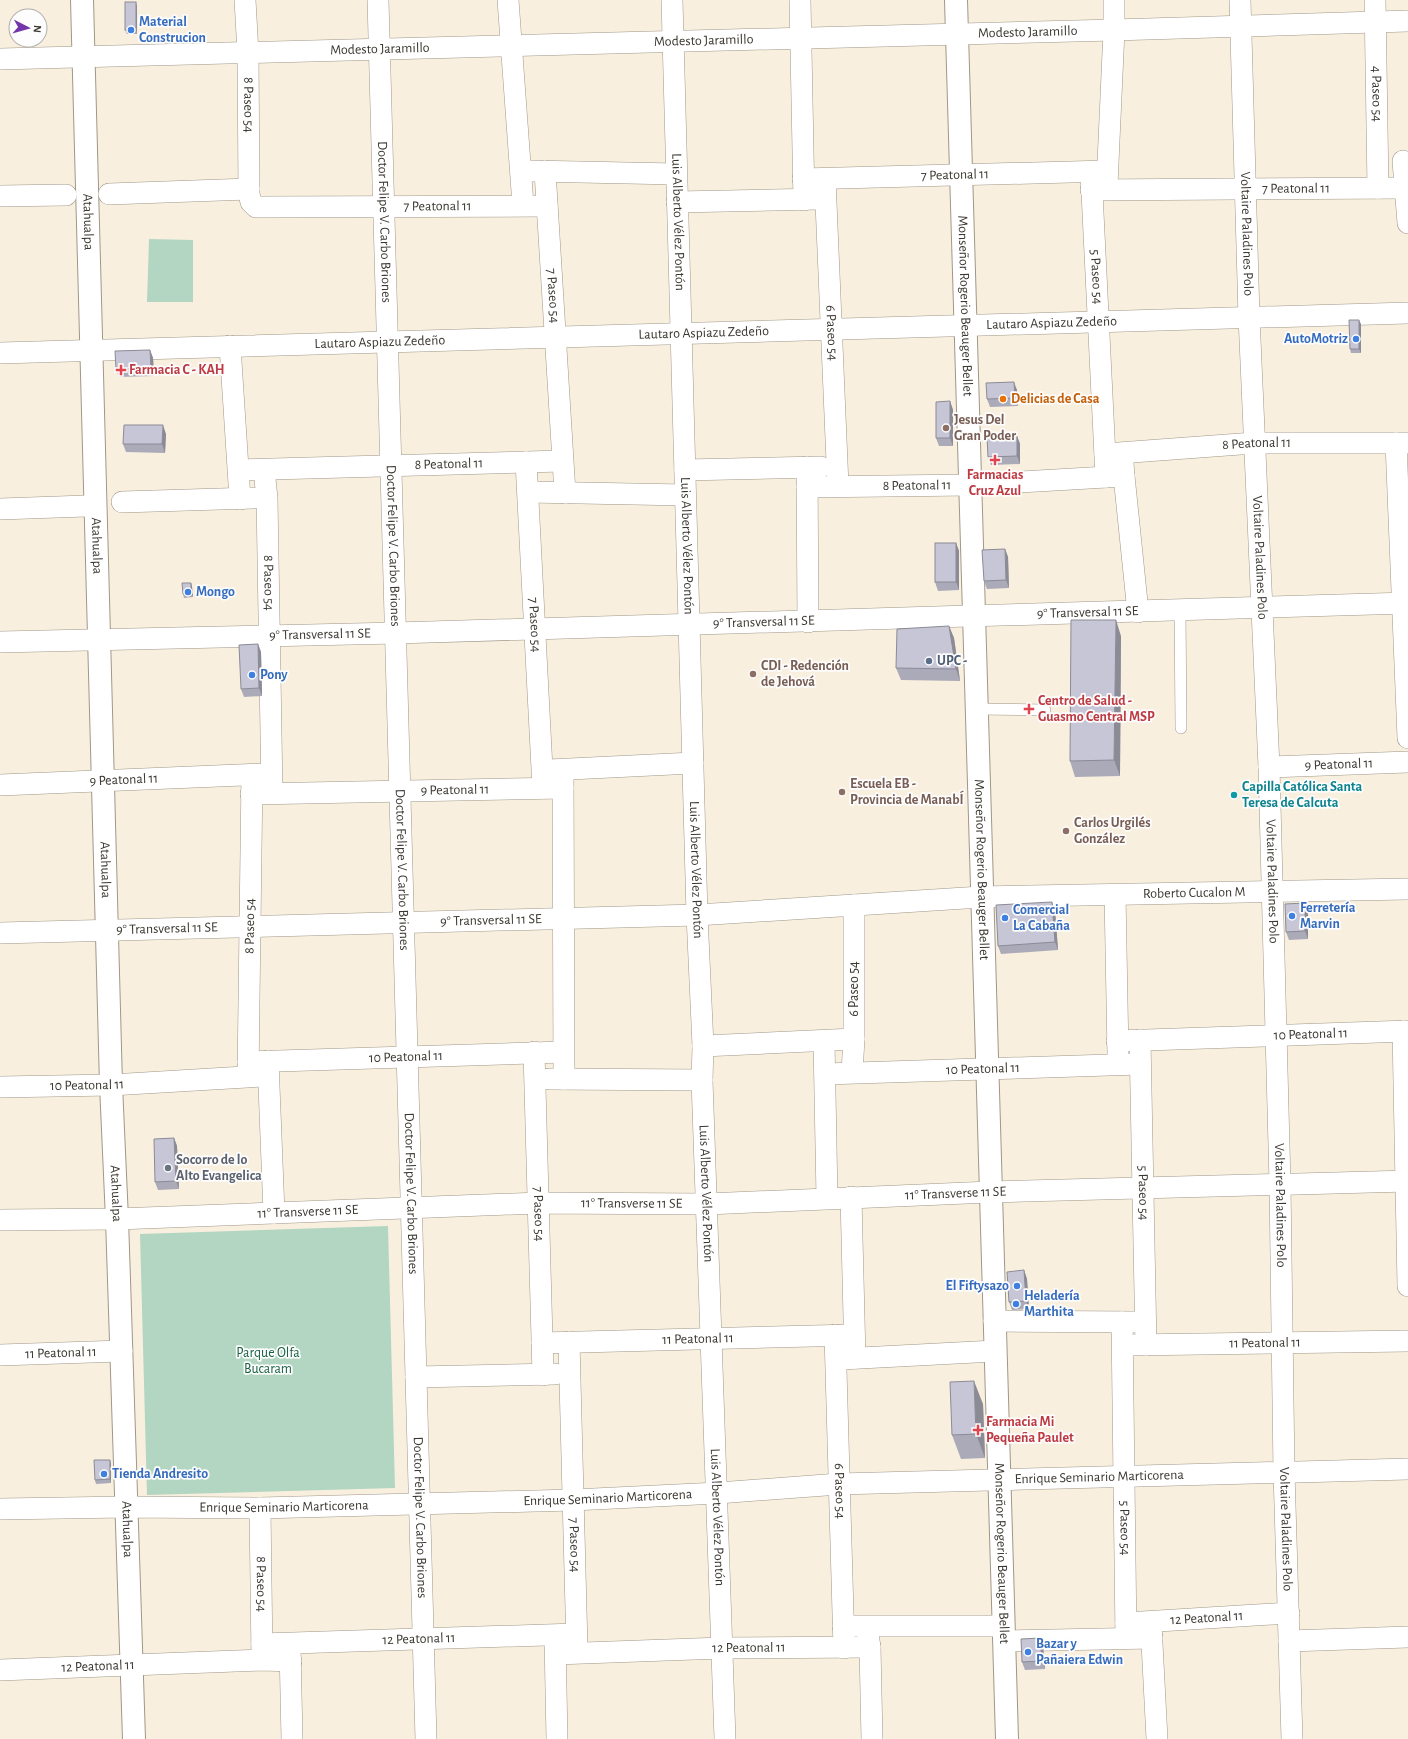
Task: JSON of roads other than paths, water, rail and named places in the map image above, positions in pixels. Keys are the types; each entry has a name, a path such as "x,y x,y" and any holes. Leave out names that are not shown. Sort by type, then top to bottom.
{"street":[{"name":"Atahualpa","path":"82,0 111,1085 122,1351 134,1739"},
{"name":"8 Paseo 54","path":"245,0 253,198"},
{"name":"Doctor Felipe V. Carbo Briones","path":"378,0 426,1739"},
{"path":"508,0 524,205"},
{"name":"Luis Alberto Vélez Pontón","path":"672,0 692,763 703,1046 702,1080 718,1493 725,1739"},
{"path":"800,0 799,38 804,200"},
{"name":"Monseñor Rogerio Beauger Bellet","path":"956,0 986,1069 1007,1739"},
{"name":"5 Paseo 54","path":"1114,0 1114,30 1099,181 1099,320 1114,454 1115,476 1138,612"},
{"name":"Voltaire Paladines Polo","path":"1240,0 1249,317 1269,767 1280,1184 1284,1472 1292,1739"},
{"name":"4 Paseo 54","path":"1375,0 1378,188"},
{"name":"Modesto Jaramillo","path":"0,59 380,50 1408,21"},
{"path":"1377,161 1406,161 1405,188 1408,223"},
{"path":"521,170 676,174"},
{"name":"7 Paseo 54","path":"545,171 564,493"},
{"name":"7 Peatonal 11","path":"677,202 804,200 826,189 960,175 1246,189 1405,188"},
{"name":"7 Peatonal 11","path":"803,179 826,189"},
{"name":"6 Paseo 54","path":"826,189 838,476"},
{"name":"7 Peatonal 11","path":"109,194 253,198 384,206 547,206"},
{"path":"0,196 66,196"},
{"name":"Lautaro Aspiazu Zedeño","path":"0,353 1099,320 1408,313"},
{"path":"230,346 240,499"},
{"name":"8 Peatonal 11","path":"1114,454 1254,443 1403,453"},
{"path":"1403,453 1408,738"},
{"name":"8 Peatonal 11","path":"239,470 562,461"},
{"name":"7 Paseo 54","path":"526,462 535,628 553,779 563,918 564,1079"},
{"name":"8 Paseo 54","path":"264,470 267,498 269,635 262,784 250,926 258,1069 274,1213"},
{"name":"8 Peatonal 11","path":"685,470 807,477 838,476 969,485 1115,476"},
{"path":"807,477 808,622"},
{"path":"528,492 685,495"},
{"path":"122,502 267,498"},
{"path":"0,509 86,506"},
{"name":"9° Transversal 11 SE","path":"0,642 100,641 269,635 808,622 1405,603"},
{"name":"9 Peatonal 11","path":"1269,767 1408,762"},
{"name":"9 Peatonal 11","path":"0,785 104,781 262,784 400,791 553,779 692,763"},
{"name":"Roberto Cucalon M","path":"981,897 1408,889"},
{"path":"1115,894 1118,1065"},
{"name":"9° Transversal 11 SE","path":"0,933 697,915 981,897"},
{"name":"6 Paseo 54","path":"852,1072 854,1039 854,905"},
{"path":"1405,1031 1408,1286"},
{"name":"10 Peatonal 11","path":"1117,1041 1405,1031"},
{"path":"703,1046 854,1039"},
{"name":"5 Paseo 54","path":"1140,1040 1146,1345"},
{"path":"824,1041 827,1198"},
{"name":"7 Paseo 54","path":"534,1052 542,1375"},
{"name":"10 Peatonal 11","path":"0,1087 111,1085 258,1069 407,1057 563,1052"},
{"name":"10 Peatonal 11","path":"825,1074 1140,1064"},
{"path":"535,1079 702,1080"},
{"name":"11° Transverse 11 SE","path":"0,1220 117,1219 538,1203 707,1204 990,1192 1407,1181"},
{"name":"6 Paseo 54","path":"844,1648 839,1484 851,1197"},
{"path":"994,1321 1145,1322"},
{"name":"5 Paseo 54","path":"1122,1322 1126,1630"},
{"name":"11 Peatonal 11","path":"542,1343 845,1335"},
{"name":"7 Paseo 54","path":"569,1342 577,1643"},
{"name":"11 Peatonal 11","path":"1123,1346 1408,1342"},
{"name":"11 Peatonal 11","path":"0,1355 122,1351"},
{"path":"845,1358 995,1351"},
{"path":"416,1377 570,1374"},
{"name":"Enrique Seminario Marticorena","path":"0,1509 126,1507 260,1508 573,1500 718,1493 839,1484 1408,1469"},
{"name":"8 Paseo 54","path":"260,1508 262,1652"},
{"name":"12 Peatonal 11","path":"843,1626 1003,1633 1126,1630 1151,1629 1288,1613"},
{"path":"867,1626 870,1646 872,1739"},
{"path":"1151,1629 1157,1739"},
{"path":"1289,1641 1408,1637"},
{"name":"12 Peatonal 11","path":"0,1670 132,1665 262,1652 291,1652 423,1639 722,1648 844,1648 870,1646"},
{"path":"555,1644 556,1739"},
{"path":"291,1652 292,1739"}],"lane":[{"path":"1180,610 1181,728"},
{"path":"976,709 1045,710"}],"place":[{"name":"Material Construcion","path":"131,30"},
{"name":"AutoMotriz","path":"1356,339"},
{"name":"Farmacia C - KAH","path":"121,370"},
{"name":"Delicias de Casa","path":"1003,399"},
{"name":"Jesus Del Gran Poder","path":"946,428"},
{"name":"Farmacias Cruz Azul","path":"995,460"},
{"name":"Mongo","path":"188,592"},
{"name":"UPC -","path":"929,661"},
{"name":"CDI - Redención de Jehová","path":"753,674"},
{"name":"Pony","path":"252,675"},
{"name":"Centro de Salud - Guasmo Central MSP","path":"1029,709"},
{"name":"Escuela EB - Provincia de ManabÍ","path":"842,792"},
{"name":"Capilla Católica Santa Teresa de Calcuta","path":"1234,795"},
{"name":"Carlos Urgilés González","path":"1066,831"},
{"name":"Ferretería Marvin","path":"1292,916"},
{"name":"Comercial La Cabaña","path":"1005,918"},
{"name":"Socorro de lo Alto Evangelica","path":"168,1168"},
{"name":"El Fiftysazo","path":"1017,1286"},
{"name":"Heladería Marthita","path":"1016,1304"},
{"name":"Farmacia Mi Pequeña Paulet","path":"978,1430"},
{"name":"Tienda Andresito","path":"104,1474"},
{"name":"Bazar y Pañaiera Edwin","path":"1028,1652"}],"park label":[{"name":"Parque Olfa Bucaram","path":"268,1362"}]}
